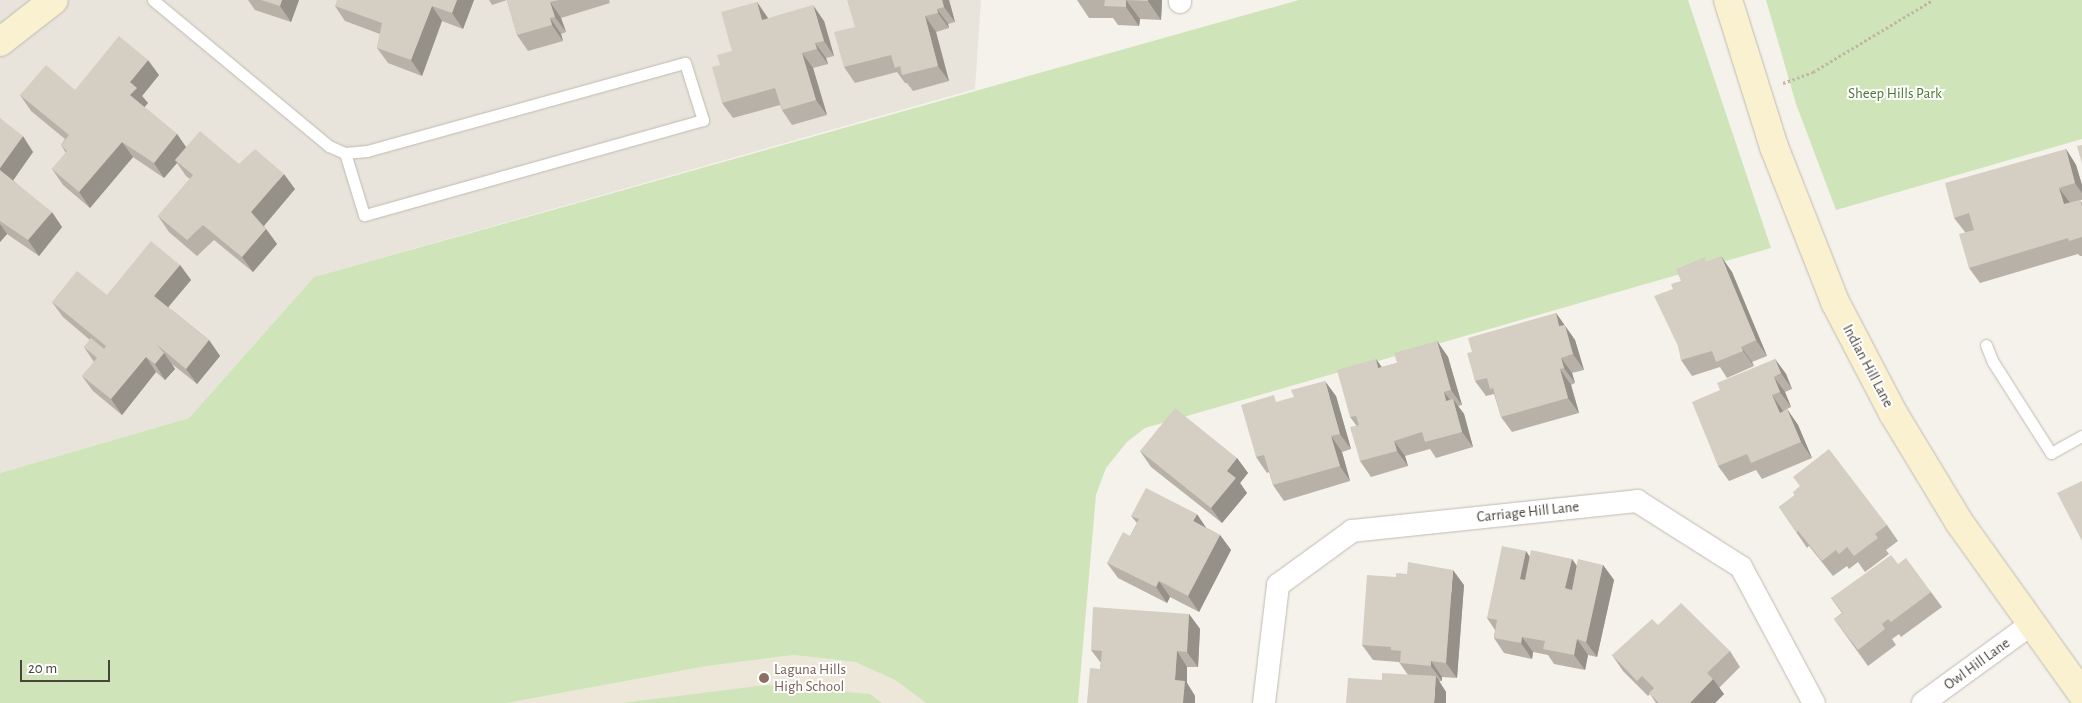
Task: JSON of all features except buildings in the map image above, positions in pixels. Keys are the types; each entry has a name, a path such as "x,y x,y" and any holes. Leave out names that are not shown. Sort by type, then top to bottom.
{"street":[{"path":"0,42 54,0"},
{"name":"Indian Hill Lane","path":"1728,0 1756,93 1835,302 1893,413 1959,522 2030,625 2082,694"},
{"name":"Carriage Hill Lane","path":"1264,703 1278,585 1352,531 1637,501 1741,567 1814,703"},
{"name":"Owl Hill Lane","path":"1923,703 2030,625"}],"lane":[{"path":"153,0 329,146 345,153 368,151 685,62 703,120 364,215 345,153"},
{"path":"1986,345 1993,362 2051,453 2082,436"}],"path":[{"path":"1756,93 1813,72 1933,0"}],"shaded area":[{"path":"0,0 981,0 975,89 314,277 189,418 0,473"},
{"name":"Laguna Hills High School","path":"794,655 855,662 895,680 926,703 506,703 707,666"}],"green space":[{"path":"1299,0 1688,0 1771,248 1145,428 1127,442 1106,468 1096,495 1078,703 926,703 895,680 855,662 794,655 707,666 506,703 0,703 0,473 189,418 314,277"},
{"name":"Sheep Hills Park","path":"1766,0 2082,0 2082,139 1836,210 1796,104"},
{"path":"766,685 870,694 882,703 622,703"}],"place":[{"name":"Laguna Hills High School","path":"764,678"}]}
